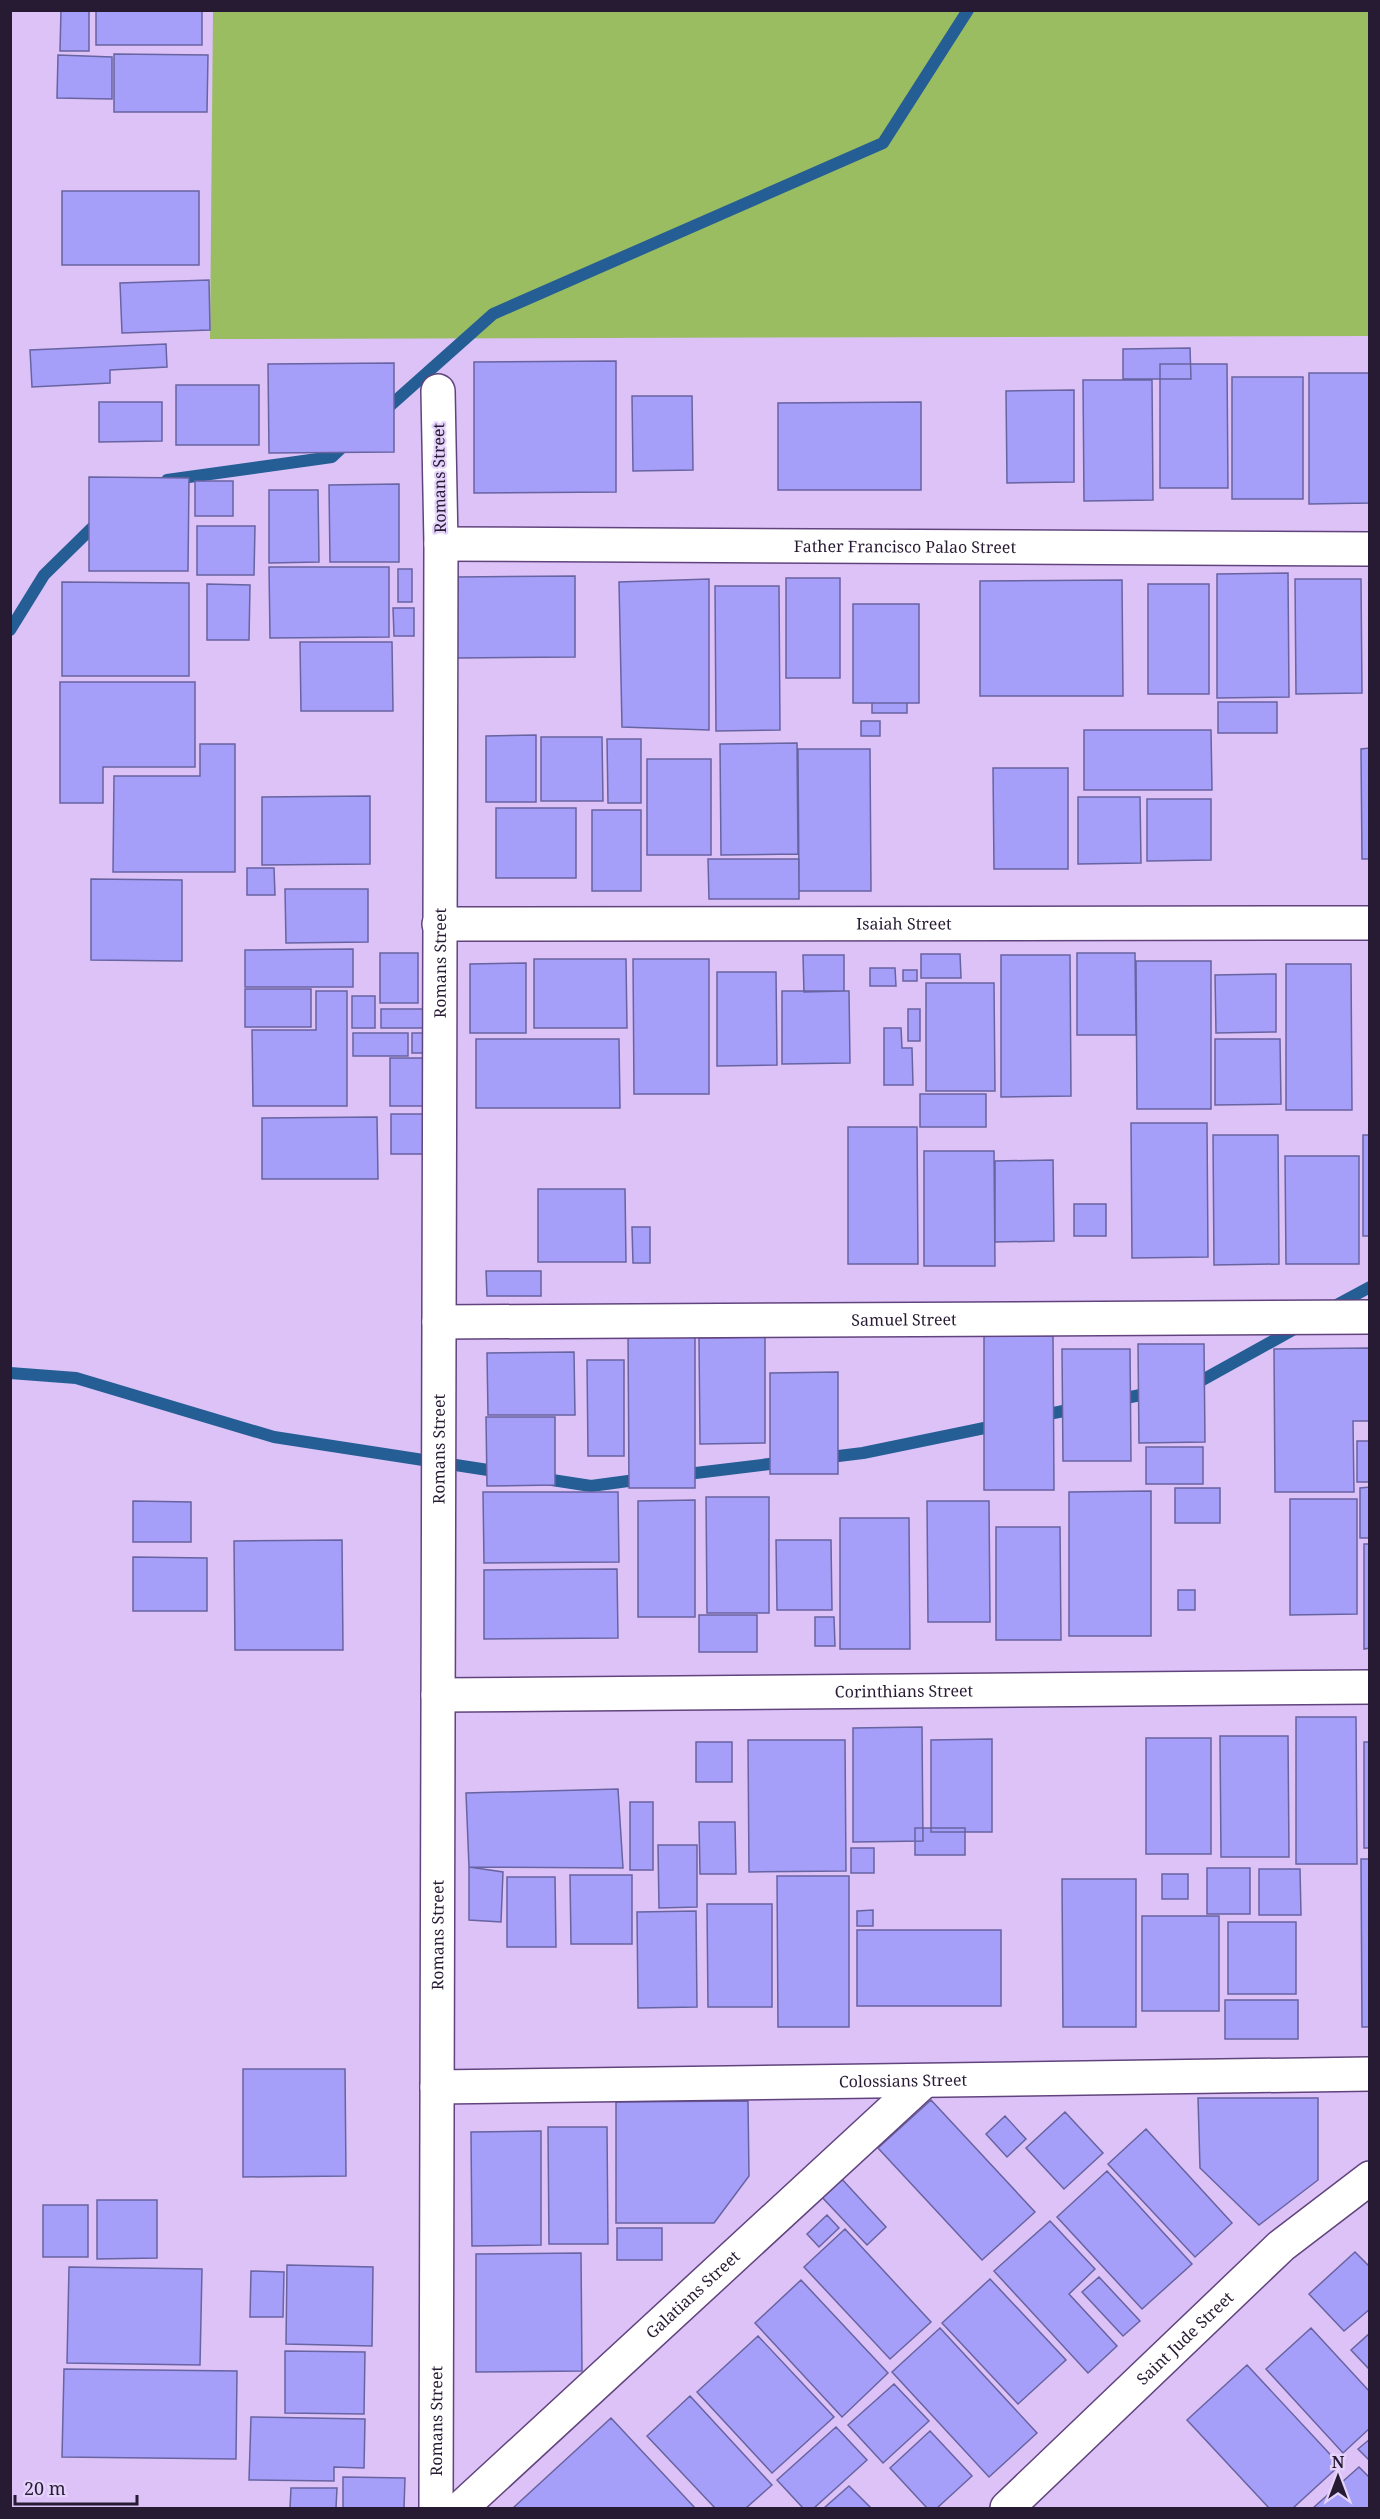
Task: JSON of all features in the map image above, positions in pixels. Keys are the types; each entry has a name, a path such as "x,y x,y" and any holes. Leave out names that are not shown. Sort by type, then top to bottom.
{"street":[{"name":"Romans Street","path":"436,2508 441,544 438,391"},
{"name":"Father Francisco Palao Street","path":"441,544 1370,549"},
{"name":"Isaiah Street","path":"440,924 1370,924"},
{"name":"Samuel Street","path":"439,1322 1370,1317"},
{"name":"Corinthians Street","path":"438,1695 1370,1687"},
{"name":"Colossians Street","path":"437,2087 1370,2074"},
{"name":"Galatians Street","path":"461,2508 924,2081"},
{"name":"Saint Jude Street","path":"1007,2508 1281,2246 1370,2178"}],"green space":[{"path":"213,11 1369,11 1369,336 210,339"}],"building":[{"path":"61,10 89,10 89,51 60,51"},
{"path":"96,10 202,10 202,45 96,45"},
{"path":"114,54 208,55 207,112 114,112"},
{"path":"58,55 112,57 112,99 57,98"},
{"path":"62,191 199,191 199,265 62,265"},
{"path":"209,280 210,330 122,333 120,283"},
{"path":"166,344 167,367 110,370 110,383 32,387 30,350"},
{"path":"1190,348 1191,379 1123,379 1123,349"},
{"path":"616,361 616,492 474,493 474,362"},
{"path":"394,363 394,452 269,453 268,364"},
{"path":"1160,364 1227,364 1228,488 1160,488"},
{"path":"1309,373 1370,373 1370,503 1309,504"},
{"path":"1232,377 1303,377 1303,499 1232,499"},
{"path":"1083,380 1152,380 1153,500 1084,501"},
{"path":"176,385 259,385 259,445 176,445"},
{"path":"1074,390 1074,482 1007,483 1006,391"},
{"path":"632,396 692,396 693,470 633,471"},
{"path":"99,402 162,402 162,441 99,442"},
{"path":"921,402 921,490 778,490 778,403"},
{"path":"89,477 189,478 188,571 89,571"},
{"path":"195,481 233,481 233,516 195,516"},
{"path":"399,484 399,562 330,562 329,485"},
{"path":"269,490 318,490 319,562 269,563"},
{"path":"197,526 255,526 254,575 197,575"},
{"path":"269,567 389,567 389,637 270,638"},
{"path":"398,569 412,569 412,602 398,602"},
{"path":"1288,573 1289,697 1217,698 1217,574"},
{"path":"575,576 575,657 457,658 456,577"},
{"path":"786,578 840,578 840,678 786,678"},
{"path":"709,579 709,730 622,727 619,582"},
{"path":"1295,579 1361,579 1362,693 1296,694"},
{"path":"1122,580 1123,696 980,696 980,581"},
{"path":"62,582 189,583 189,676 62,676"},
{"path":"207,584 250,585 249,640 207,640"},
{"path":"1148,584 1209,584 1209,694 1148,694"},
{"path":"715,586 779,586 780,730 716,731"},
{"path":"853,604 919,604 919,703 853,703"},
{"path":"393,608 414,608 414,636 394,636"},
{"path":"300,642 392,642 393,711 301,711"},
{"path":"60,682 195,682 195,767 103,767 103,803 60,803"},
{"path":"1218,702 1277,702 1277,733 1218,733"},
{"path":"872,703 907,703 907,713 872,713"},
{"path":"861,721 880,721 880,736 861,736"},
{"path":"1084,730 1211,730 1212,790 1084,790"},
{"path":"536,735 536,802 486,802 486,736"},
{"path":"541,737 602,737 603,801 541,801"},
{"path":"607,739 641,739 641,803 608,803"},
{"path":"797,743 798,854 721,855 720,744"},
{"path":"200,744 235,744 235,872 113,872 114,776 200,776"},
{"path":"1370,748 1370,859 1362,859 1361,749"},
{"path":"798,749 870,749 871,891 799,891"},
{"path":"647,759 711,759 711,855 647,855"},
{"path":"993,768 1068,768 1068,869 994,869"},
{"path":"370,796 370,864 262,865 262,797"},
{"path":"1078,797 1140,797 1141,863 1078,864"},
{"path":"1147,799 1211,799 1211,860 1147,861"},
{"path":"496,808 576,808 576,878 496,878"},
{"path":"592,810 641,810 641,891 592,891"},
{"path":"708,859 799,859 799,899 709,899"},
{"path":"247,868 274,868 275,895 247,895"},
{"path":"91,879 182,880 182,961 91,960"},
{"path":"285,889 368,889 368,942 286,943"},
{"path":"353,949 353,987 245,987 245,950"},
{"path":"380,953 418,953 418,1003 380,1003"},
{"path":"1077,953 1135,953 1136,1035 1077,1035"},
{"path":"921,954 960,954 961,978 921,978"},
{"path":"803,955 844,955 844,991 804,992"},
{"path":"1001,955 1070,955 1071,1096 1001,1097"},
{"path":"534,959 626,959 627,1028 534,1028"},
{"path":"633,959 709,959 709,1094 634,1094"},
{"path":"1136,961 1211,961 1211,1109 1137,1109"},
{"path":"526,963 526,1033 470,1033 470,964"},
{"path":"1286,964 1351,964 1352,1110 1286,1110"},
{"path":"870,968 895,968 896,986 870,986"},
{"path":"903,970 917,970 917,981 903,981"},
{"path":"717,972 776,972 777,1065 717,1066"},
{"path":"1276,974 1276,1032 1216,1033 1215,975"},
{"path":"926,983 994,983 995,1091 926,1091"},
{"path":"245,989 311,989 311,1027 245,1027"},
{"path":"316,991 347,991 347,1106 253,1106 252,1030 316,1030"},
{"path":"782,991 849,991 850,1063 782,1064"},
{"path":"352,996 375,996 375,1028 352,1028"},
{"path":"381,1009 425,1009 425,1028 381,1028"},
{"path":"908,1009 920,1009 920,1041 908,1041"},
{"path":"884,1028 901,1028 902,1048 912,1048 913,1085 884,1085"},
{"path":"353,1033 408,1033 408,1056 353,1056"},
{"path":"412,1033 424,1033 424,1053 412,1053"},
{"path":"476,1039 619,1039 620,1108 476,1108"},
{"path":"1215,1039 1280,1039 1281,1104 1215,1105"},
{"path":"390,1058 430,1058 430,1106 390,1106"},
{"path":"920,1094 986,1094 986,1127 920,1127"},
{"path":"391,1114 426,1114 426,1154 391,1154"},
{"path":"377,1117 378,1179 262,1179 262,1118"},
{"path":"1131,1123 1207,1123 1208,1257 1132,1258"},
{"path":"848,1127 917,1127 918,1264 848,1264"},
{"path":"1213,1135 1278,1135 1279,1264 1214,1265"},
{"path":"1363,1135 1370,1135 1370,1236 1363,1236"},
{"path":"924,1151 994,1151 995,1266 924,1266"},
{"path":"1285,1156 1359,1156 1359,1264 1286,1264"},
{"path":"1053,1160 1054,1241 995,1242 995,1161"},
{"path":"538,1189 625,1189 626,1262 538,1262"},
{"path":"1074,1204 1106,1204 1106,1236 1074,1236"},
{"path":"632,1227 650,1227 650,1263 633,1263"},
{"path":"486,1271 541,1271 541,1296 487,1296"},
{"path":"628,1331 695,1331 695,1488 629,1488"},
{"path":"984,1336 1053,1336 1054,1490 984,1490"},
{"path":"765,1337 765,1443 700,1444 699,1338"},
{"path":"1138,1344 1204,1344 1205,1442 1139,1443"},
{"path":"1370,1348 1370,1421 1353,1421 1354,1492 1275,1492 1274,1349"},
{"path":"1062,1349 1130,1349 1131,1461 1063,1461"},
{"path":"574,1352 575,1415 488,1415 487,1353"},
{"path":"587,1360 624,1360 624,1456 588,1456"},
{"path":"838,1372 838,1474 770,1474 770,1373"},
{"path":"486,1417 555,1417 555,1485 487,1486"},
{"path":"1357,1441 1370,1441 1370,1482 1357,1482"},
{"path":"1146,1447 1203,1447 1203,1484 1146,1484"},
{"path":"1370,1487 1370,1538 1360,1538 1360,1488"},
{"path":"1175,1488 1220,1488 1220,1523 1175,1523"},
{"path":"1151,1491 1151,1636 1069,1636 1069,1492"},
{"path":"483,1492 618,1492 619,1562 484,1563"},
{"path":"706,1497 769,1497 769,1613 707,1613"},
{"path":"1290,1499 1357,1499 1357,1614 1290,1615"},
{"path":"695,1500 695,1617 638,1617 638,1501"},
{"path":"133,1501 191,1502 191,1542 133,1542"},
{"path":"927,1501 989,1501 990,1622 928,1622"},
{"path":"840,1518 909,1518 910,1649 840,1649"},
{"path":"996,1527 1060,1527 1061,1640 996,1640"},
{"path":"342,1540 343,1650 235,1650 234,1541"},
{"path":"776,1540 831,1540 832,1610 777,1610"},
{"path":"1364,1544 1370,1544 1370,1648 1364,1649"},
{"path":"133,1557 207,1558 207,1611 133,1611"},
{"path":"617,1569 618,1638 484,1639 484,1570"},
{"path":"1178,1590 1195,1590 1195,1610 1178,1610"},
{"path":"699,1615 757,1615 757,1652 699,1652"},
{"path":"815,1617 834,1617 835,1646 815,1646"},
{"path":"1296,1717 1356,1717 1357,1864 1296,1864"},
{"path":"922,1727 923,1841 853,1842 853,1728"},
{"path":"1220,1736 1288,1736 1289,1857 1221,1857"},
{"path":"1146,1738 1211,1738 1211,1854 1146,1854"},
{"path":"992,1739 992,1832 931,1832 931,1740"},
{"path":"748,1740 845,1740 846,1871 749,1872"},
{"path":"696,1742 732,1742 732,1782 696,1782"},
{"path":"1364,1742 1370,1742 1370,1848 1364,1848"},
{"path":"618,1789 623,1868 469,1867 466,1793"},
{"path":"630,1802 653,1802 653,1870 630,1870"},
{"path":"699,1822 735,1822 736,1874 700,1874"},
{"path":"915,1828 965,1828 965,1855 915,1855"},
{"path":"658,1845 697,1845 697,1907 659,1908"},
{"path":"851,1848 874,1848 874,1873 851,1873"},
{"path":"1361,1859 1370,1859 1370,2027 1362,2027"},
{"path":"469,1867 503,1872 501,1922 469,1920"},
{"path":"1207,1868 1250,1868 1250,1914 1207,1914"},
{"path":"1259,1869 1300,1869 1301,1915 1259,1915"},
{"path":"1162,1874 1188,1874 1188,1899 1162,1899"},
{"path":"570,1875 632,1875 632,1944 571,1944"},
{"path":"777,1876 849,1876 849,2027 778,2027"},
{"path":"507,1877 555,1877 556,1947 507,1947"},
{"path":"1062,1879 1136,1879 1136,2027 1063,2027"},
{"path":"707,1904 772,1904 772,2007 708,2007"},
{"path":"873,1910 873,1926 857,1926 857,1911"},
{"path":"696,1911 697,2007 638,2008 637,1912"},
{"path":"1142,1916 1219,1916 1219,2011 1142,2011"},
{"path":"1228,1922 1296,1922 1296,1994 1228,1994"},
{"path":"857,1930 1001,1930 1001,2006 857,2006"},
{"path":"1225,2000 1298,2000 1298,2039 1225,2039"},
{"path":"243,2069 345,2069 346,2176 243,2177"},
{"path":"1198,2098 1318,2098 1318,2180 1259,2225 1200,2168"},
{"path":"931,2100 1035,2212 982,2260 878,2148"},
{"path":"748,2101 749,2176 714,2223 616,2223 616,2102"},
{"path":"1065,2112 1103,2153 1064,2189 1026,2148"},
{"path":"1005,2116 1026,2139 1007,2157 986,2134"},
{"path":"548,2127 607,2127 608,2244 549,2244"},
{"path":"1146,2129 1232,2223 1195,2257 1108,2164"},
{"path":"541,2131 541,2245 472,2246 471,2132"},
{"path":"1107,2171 1192,2264 1142,2309 1057,2217"},
{"path":"839,2176 886,2227 867,2245 819,2194"},
{"path":"97,2200 157,2200 157,2258 97,2259"},
{"path":"43,2205 88,2205 88,2257 43,2257"},
{"path":"827,2215 839,2228 819,2247 807,2234"},
{"path":"1050,2221 1095,2269 1069,2294 1117,2346 1088,2373 994,2271"},
{"path":"617,2228 662,2228 662,2260 617,2260"},
{"path":"845,2229 931,2322 890,2359 804,2267"},
{"path":"1355,2252 1370,2267 1370,2309 1344,2331 1309,2294"},
{"path":"581,2253 582,2371 476,2372 476,2254"},
{"path":"287,2265 373,2267 372,2346 286,2344"},
{"path":"69,2267 202,2269 200,2365 67,2363"},
{"path":"251,2271 284,2272 283,2317 250,2317"},
{"path":"1099,2277 1140,2321 1123,2336 1082,2292"},
{"path":"990,2279 1066,2360 1018,2404 942,2323"},
{"path":"801,2280 888,2373 842,2417 755,2323"},
{"path":"940,2328 1037,2433 989,2477 892,2372"},
{"path":"1311,2328 1370,2392 1370,2428 1343,2453 1266,2369"},
{"path":"1370,2333 1370,2370 1351,2350"},
{"path":"758,2336 834,2417 772,2473 697,2392"},
{"path":"285,2351 365,2352 364,2414 285,2413"},
{"path":"1247,2365 1340,2465 1293,2508 1269,2508 1187,2420"},
{"path":"64,2369 237,2371 236,2459 62,2457"},
{"path":"894,2384 929,2421 883,2463 848,2425"},
{"path":"690,2396 772,2485 746,2508 715,2508 647,2436"},
{"path":"251,2417 365,2419 364,2468 334,2467 334,2481 249,2480"},
{"path":"611,2418 695,2508 513,2508"},
{"path":"836,2427 867,2460 814,2508 803,2508 777,2480"},
{"path":"930,2431 972,2476 937,2508 927,2508 890,2468"},
{"path":"1370,2439 1370,2461 1358,2449"},
{"path":"1359,2467 1370,2478 1370,2508 1313,2508"},
{"path":"343,2477 405,2478 404,2508 343,2508"},
{"path":"849,2486 871,2508 824,2508"},
{"path":"291,2488 337,2488 336,2508 290,2508"}],"waterway":[{"path":"383,412 493,314 883,143 968,10"},
{"path":"167,480 332,457 349,441"},
{"path":"10,630 44,575 99,521"},
{"path":"1331,1308 1370,1287"},
{"path":"1189,1385 1197,1383 1298,1327"},
{"path":"10,1373 76,1378 274,1437 501,1472"},
{"path":"1116,1400 1155,1392"},
{"path":"1039,1416 1078,1408"},
{"path":"822,1458 863,1453 999,1425"},
{"path":"679,1475 786,1462"},
{"path":"539,1478 591,1486 643,1479"}]}
